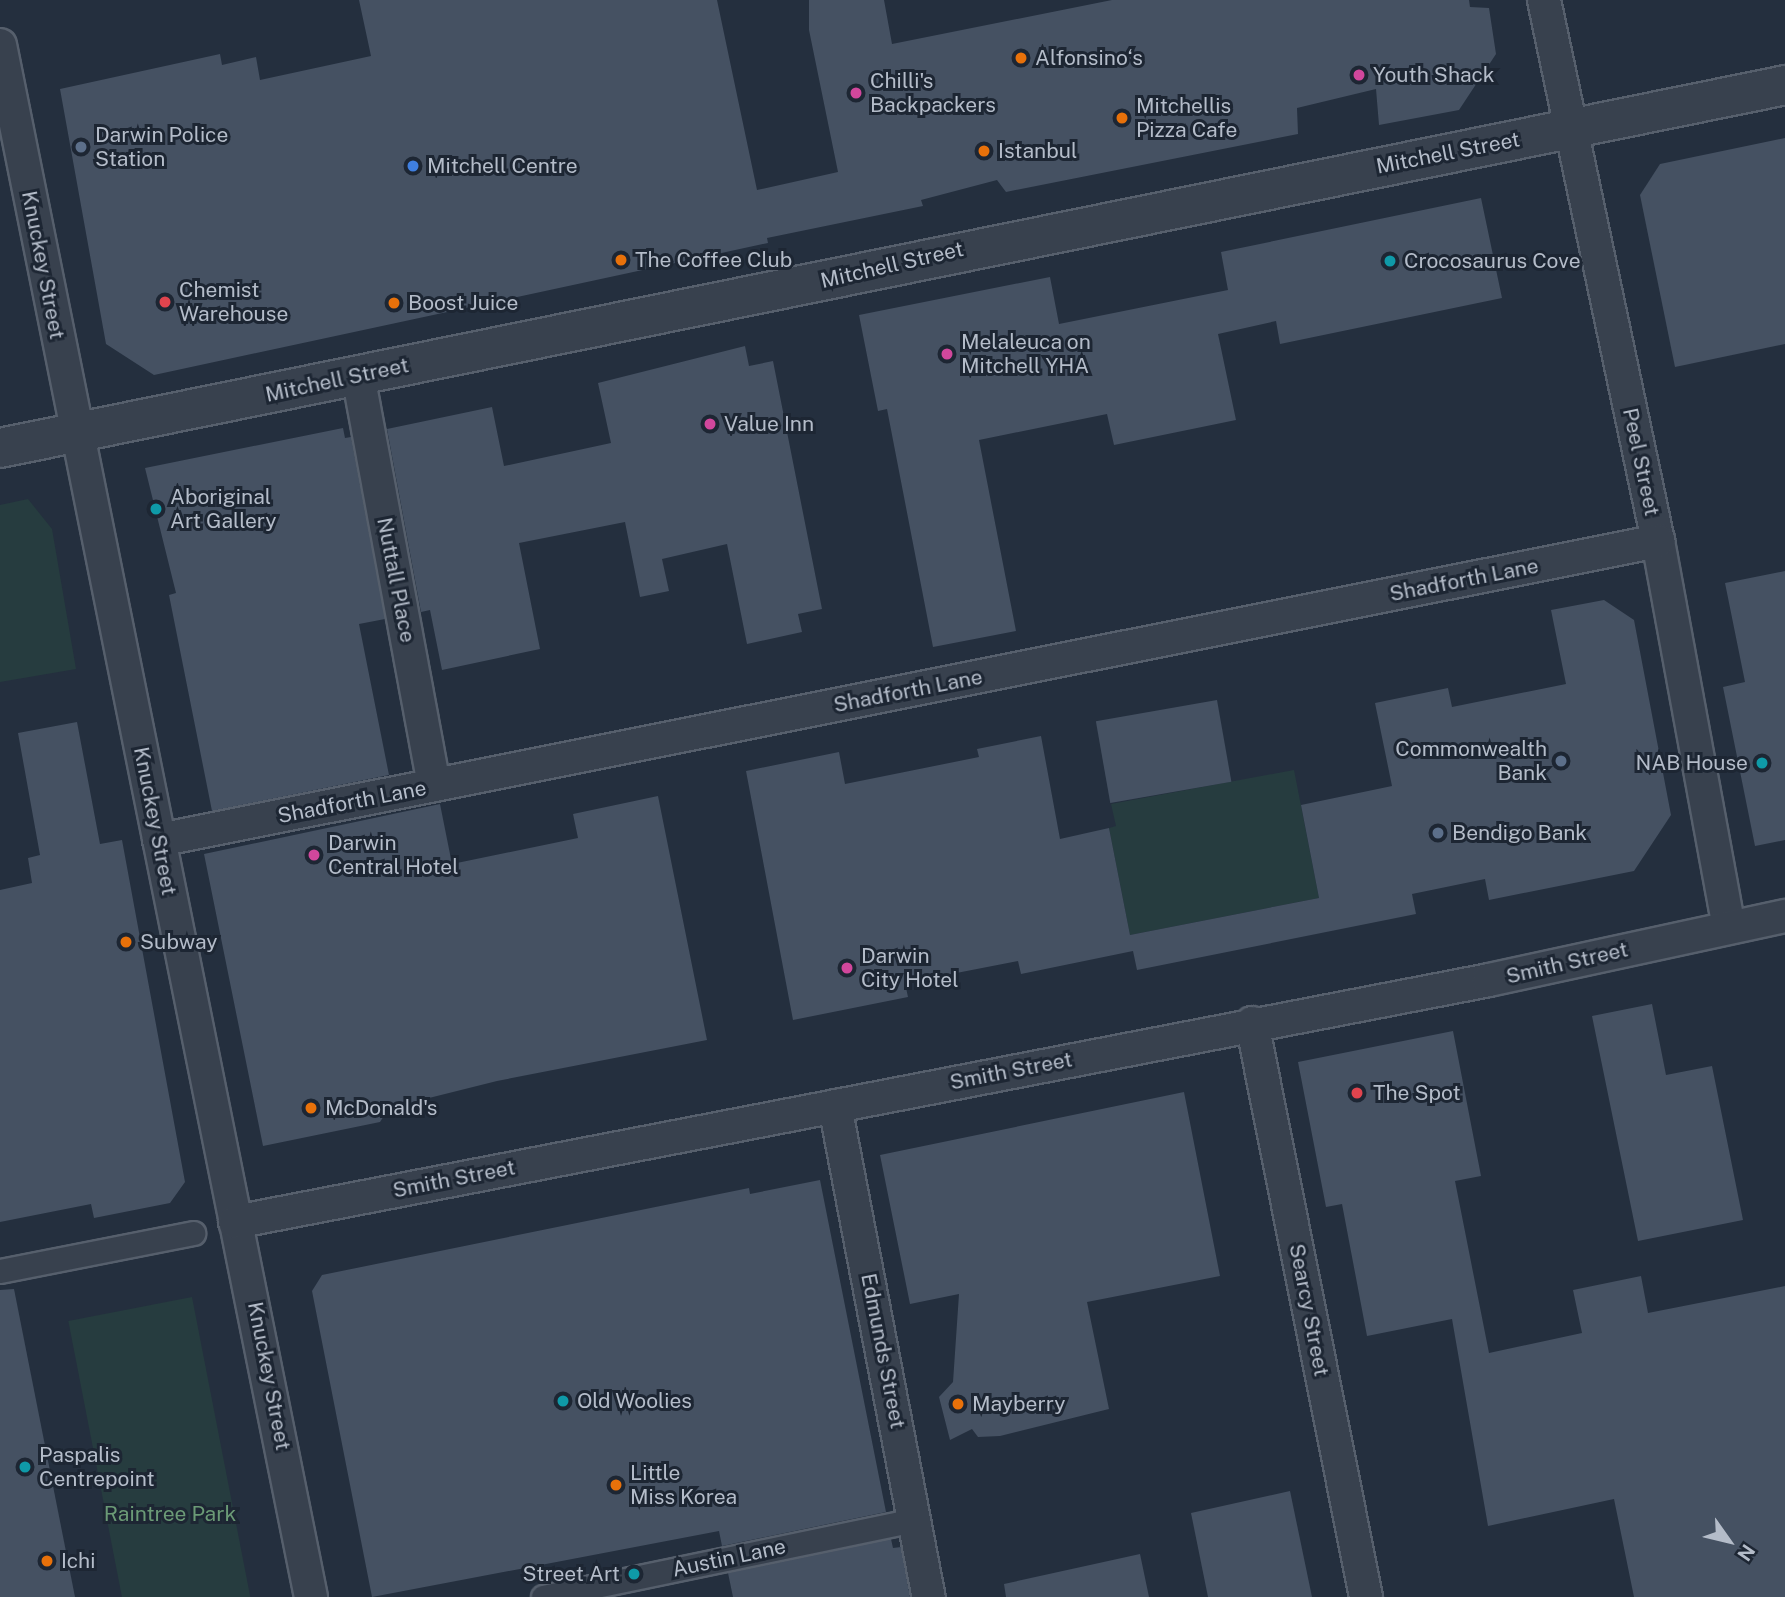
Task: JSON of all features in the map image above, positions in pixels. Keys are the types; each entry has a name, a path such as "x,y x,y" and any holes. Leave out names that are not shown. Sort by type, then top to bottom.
{"street":[{"name":"Peel Street","path":"1544,0 1658,541 1729,926"},
{"name":"Knuckey Street","path":"0,45 311,1597"},
{"name":"Mitchell Street","path":"0,448 1785,85"},
{"name":"Nuttall Place","path":"358,375 434,785"},
{"name":"Shadforth Lane","path":"159,840 1658,541"},
{"name":"Smith Street","path":"235,1222 1252,1023 1489,981 1729,926 1785,916"},
{"name":"Searcy Street","path":"1252,1023 1366,1597"},
{"name":"Edmunds Street","path":"835,1106 929,1597"},
{"path":"0,1271 193,1233"},
{"name":"Austin Lane","path":"543,1597 915,1520"}],"green space":[{"path":"28,499 52,529 76,669 0,682 0,505"},
{"path":"1294,770 1319,898 1130,935 1109,828 1116,826 1111,804"},
{"name":"Raintree Park","path":"192,1297 250,1597 122,1597 68,1321"}],"building":[{"name":"Mitchell Centre","path":"359,0 717,0 757,190 838,172 809,30 809,0 884,0 892,44 1112,0 1469,0 1470,7 1489,8 1496,54 1459,110 1379,125 1376,89 1297,108 1298,134 1006,192 997,180 921,200 923,206 767,238 768,243 154,375 106,344 60,89 220,54 222,65 256,57 260,80 371,56"},
{"path":"1785,138 1785,344 1675,367 1640,195 1660,164"},
{"path":"1481,198 1502,298 1280,344 1276,321 1218,334 1236,420 1114,445 1107,414 979,440 1016,631 933,647 887,409 878,411 859,315 1050,277 1059,324 1228,290 1221,252"},
{"path":"745,346 749,366 773,361 822,609 798,614 802,632 747,644 727,544 662,559 669,591 640,597 625,522 519,543 540,649 442,670 430,610 421,612 387,429 492,407 504,466 611,443 598,383"},
{"path":"343,428 345,438 351,437 385,619 359,624 389,775 212,811 169,595 176,593 145,468"},
{"name":"NAB House","path":"1785,571 1785,840 1755,846 1723,687 1745,682 1725,583"},
{"path":"1604,600 1634,620 1671,815 1634,871 1489,900 1485,879 1412,894 1416,914 1137,970 1133,951 1021,974 1018,961 905,983 908,997 793,1020 746,771 839,752 845,784 979,757 977,749 1041,736 1060,839 1109,828 1130,935 1319,898 1301,805 1392,786 1375,703 1448,688 1452,707 1566,684 1551,610"},
{"path":"1217,700 1231,782 1110,803 1096,721"},
{"path":"77,722 100,844 122,840 185,1182 170,1203 94,1218 91,1204 0,1222 0,890 32,883 28,858 40,855 18,733"},
{"path":"658,796 707,1040 497,1081 389,1108 380,1122 263,1146 204,854 440,804 452,864 578,838 573,814"},
{"path":"1652,1004 1666,1075 1712,1066 1743,1220 1638,1241 1592,1016"},
{"path":"1453,1031 1481,1176 1455,1181 1489,1353 1582,1333 1573,1290 1641,1276 1648,1313 1785,1286 1785,1597 1634,1597 1614,1499 1488,1526 1452,1319 1367,1336 1342,1204 1326,1207 1298,1062"},
{"path":"1184,1092 1220,1276 1087,1302 1109,1409 1000,1436 978,1437 972,1429 950,1440 939,1397 953,1382 959,1294 910,1304 880,1155"},
{"name":"Old Woolies","path":"820,1180 886,1512 722,1546 719,1531 372,1597 312,1291 322,1275 749,1188 750,1194"},
{"name":"Paspalis Centrepoint","path":"14,1289 75,1597 0,1597 0,1290"},
{"path":"1290,1491 1312,1597 1208,1597 1191,1513"},
{"path":"891,1539 893,1548 901,1547 910,1597 733,1597 728,1573"},
{"path":"1140,1554 1149,1597 1006,1597 1004,1584"}],"place":[{"name":"Alfonsino‘s","path":"1021,58"},
{"name":"Youth Shack","path":"1359,75"},
{"name":"Chilli's Backpackers","path":"856,93"},
{"name":"Mitchellis Pizza Cafe","path":"1122,118"},
{"name":"Darwin Police Station","path":"81,147"},
{"name":"Istanbul","path":"984,151"},
{"name":"Mitchell Centre","path":"413,166"},
{"name":"The Coffee Club","path":"621,260"},
{"name":"Crocosaurus Cove","path":"1390,261"},
{"name":"Chemist Warehouse","path":"165,302"},
{"name":"Boost Juice","path":"394,303"},
{"name":"Melaleuca on Mitchell YHA","path":"947,354"},
{"name":"Value Inn","path":"710,424"},
{"name":"Aboriginal Art Gallery","path":"156,509"},
{"name":"Commonwealth Bank","path":"1561,761"},
{"name":"NAB House","path":"1762,763"},
{"name":"Bendigo Bank","path":"1438,833"},
{"name":"Darwin Central Hotel","path":"314,855"},
{"name":"Subway","path":"126,942"},
{"name":"Darwin City Hotel","path":"847,968"},
{"name":"The Spot","path":"1357,1093"},
{"name":"McDonald's","path":"311,1108"},
{"name":"Old Woolies","path":"563,1401"},
{"name":"Mayberry","path":"958,1404"},
{"name":"Paspalis Centrepoint","path":"25,1467"},
{"name":"Little Miss Korea","path":"616,1485"},
{"name":"Ichi","path":"47,1561"},
{"name":"Street Art","path":"634,1574"}]}
